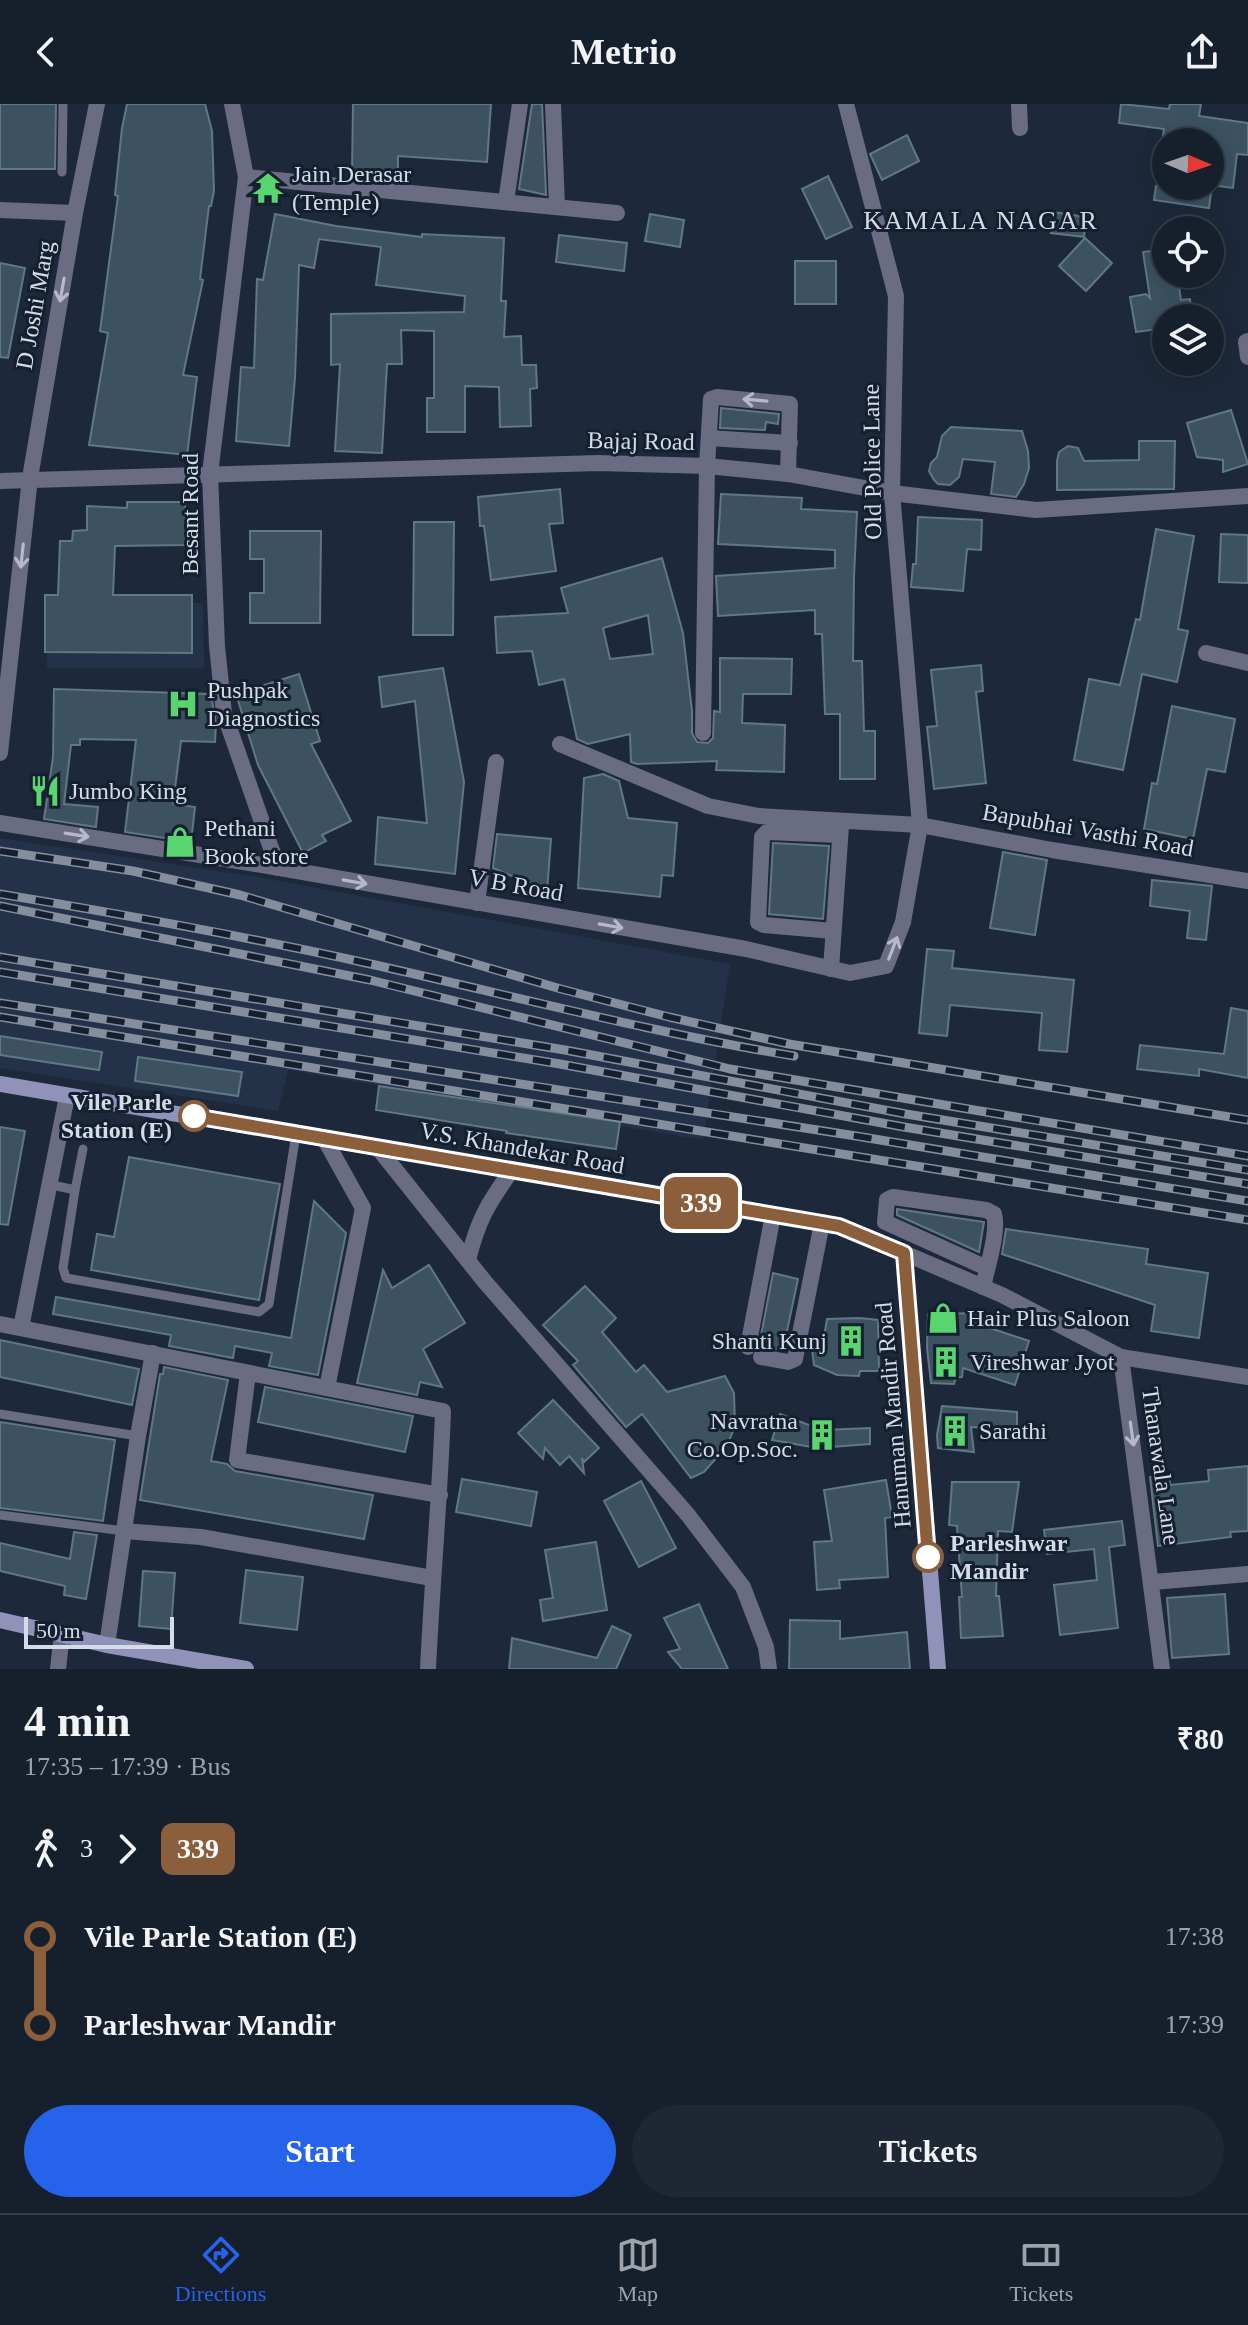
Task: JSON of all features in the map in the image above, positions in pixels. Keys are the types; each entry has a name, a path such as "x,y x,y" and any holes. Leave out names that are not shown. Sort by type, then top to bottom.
{"street":[{"name":"D Joshi Marg","path":"0,753 30,478 75,213 97,104"},
{"name":"Besant Road","path":"232,104 246,177 210,474 217,646 224,713 278,868"},
{"path":"506,200 520,104"},
{"path":"553,104 556,204"},
{"name":"Old Police Lane","path":"831,969 850,973 886,966 903,922 920,825 892,493 896,296 846,104"},
{"path":"1019,104 1020,128"},
{"path":"246,177 556,204 617,213"},
{"path":"0,210 75,213"},
{"path":"1248,341 1248,357"},
{"path":"703,733 711,399 790,404 788,474"},
{"path":"709,438 790,443"},
{"name":"Bajaj Road","path":"0,481 598,463 707,466 788,474 892,493 1036,510 1248,496"},
{"path":"1206,653 1248,663"},
{"path":"560,744 708,806 841,828"},
{"path":"477,903 496,762"},
{"name":"V B Road","path":"0,823 746,949 831,969"},
{"path":"833,931 758,922 763,835 767,832 920,825"},
{"name":"Bapubhai Vasthi Road","path":"920,825 1248,881"},
{"path":"831,969 841,828"},
{"name":"V.S. Khandekar Road","path":"0,1084 839,1226 983,1287 1121,1357 1248,1377"},
{"path":"21,1328 67,1096"},
{"path":"324,1138 363,1208 327,1388"},
{"path":"378,1148 468,1260 688,1515 743,1587 766,1647 769,1669"},
{"path":"468,1260 477,1224 487,1204 512,1170"},
{"path":"883,1245 889,1198 990,1211 996,1219 983,1287"},
{"path":"773,1215 754,1352 788,1362 795,1359 822,1223"},
{"path":"885,1222 987,1268"},
{"name":"Hanuman Mandir Road","path":"904,1253 938,1669"},
{"path":"0,1324 443,1411 428,1669"},
{"path":"107,1645 153,1353"},
{"name":"Thanawala Lane","path":"1121,1357 1153,1582 1162,1669"},
{"path":"248,1373 237,1460 440,1495"},
{"path":"124,1531 201,1537 432,1578"},
{"name":"Thanawala Lane","path":"1153,1582 1248,1574"},
{"path":"0,1620 107,1645 246,1669"},
{"path":"58,1669 62,1634"}],"lane":[{"path":"63,104 60,172 83,172"},
{"path":"83,1149 63,1268 66,1278 259,1312 269,1304 296,1134"},
{"path":"48,1184 75,1190"},
{"path":"0,1414 138,1436"},
{"path":"0,1515 124,1531"}],"shaded area":[{"path":"47,603 203,603 204,668 47,668"},
{"path":"0,838 258,877 730,964 703,1140 288,1070 278,1111 0,1068"}],"building":[{"path":"0,104 56,104 55,169 0,169"},
{"path":"127,104 205,104 212,131 214,191 209,206 200,279 203,280 183,375 197,377 187,455 89,445 108,333 100,331"},
{"path":"353,104 491,104 487,162 398,156 398,174 352,173"},
{"path":"532,104 542,104 546,195 519,189"},
{"path":"1121,104 1169,109 1170,104 1201,104 1199,116 1248,123 1248,155 1237,154 1233,188 1224,187 1224,128 1156,128 1119,123"},
{"path":"907,135 919,161 882,180 870,154"},
{"path":"828,176 852,227 826,239 802,189"},
{"path":"1154,200 1210,200 1209,208"},
{"path":"1053,212 1086,217 1084,237 1051,233"},
{"path":"275,214 336,226 422,237 422,234 504,238 501,301 506,301 504,337 521,336 522,365 536,365 537,388 530,389 531,426 500,427 499,387 465,386 465,432 427,432 427,398 434,398 434,331 401,330 402,364 387,364 382,453 335,451 340,364 331,365 331,314 464,312 465,296 376,285 381,247 319,239 314,268 299,265 289,446 236,441 241,367 254,368 257,279 263,280"},
{"path":"650,214 684,220 680,247 645,241"},
{"path":"559,235 627,243 624,271 556,262"},
{"path":"1085,238 1112,263 1086,291 1059,266"},
{"path":"1152,251 1152,288 1179,288 1181,300 1190,299 1191,304 1152,304 1152,330 1136,332 1130,297 1146,294 1150,298 1143,252"},
{"path":"795,261 836,261 836,304 795,304"},
{"path":"0,263 25,268 8,358 0,357"},
{"path":"721,408 779,414 778,424 766,422 765,430 720,428"},
{"path":"1231,410 1248,464 1223,472 1223,460 1197,457 1187,423"},
{"path":"951,427 1022,431 1029,468 1016,497 991,494 995,462 963,459 959,477 950,485 938,484 934,480 929,471 931,463 937,457 942,436"},
{"path":"1139,441 1175,441 1174,489 1057,490 1059,452 1068,446 1078,448 1084,461 1139,460"},
{"path":"560,489 563,523 549,524 556,571 491,580 484,526 480,526 478,497"},
{"path":"721,494 802,498 801,509 857,512 853,661 862,661 864,731 875,731 875,779 840,779 840,714 825,714 822,634 815,634 815,610 718,616 716,576 835,568 835,550 718,544"},
{"path":"127,502 185,502 186,545 115,546 113,595 192,595 192,653 45,652 45,595 58,595 60,541 72,541 73,531 87,530 87,506 127,508"},
{"path":"918,517 982,520 981,550 967,549 963,591 911,587 913,564 916,564"},
{"path":"414,522 454,522 453,635 413,635"},
{"path":"1156,529 1194,536 1178,629 1188,631 1177,682 1142,674 1123,770 1074,760 1089,679 1120,685 1136,619 1140,620"},
{"path":"250,531 321,531 320,623 250,623 250,593 264,593 264,559 250,559"},
{"path":"1221,534 1248,535 1248,583 1219,582"},
{"path":"662,558 683,633 692,733 697,742 708,743 713,738 714,711 720,712 720,658 792,659 791,694 743,694 742,723 785,725 784,772 716,770 717,761 637,764 631,762 630,734 588,744 577,739 564,679 539,685 532,651 497,653 495,617 568,613 561,588","holes":["648,615 653,654 610,659 603,628"]},
{"path":"981,665 983,691 976,692 986,783 934,789 927,727 937,726 931,670"},
{"path":"443,668 464,782 455,874 375,864 378,817 427,823 415,701 382,707 379,677"},
{"path":"299,674 320,741 311,744 351,821 322,835 326,841 303,853 258,765 236,694"},
{"path":"54,689 211,694 216,723 215,742 181,741 173,804 195,807 191,842 125,832 136,740 80,739 80,745 71,745 64,804 98,807 96,827 44,819 53,757"},
{"path":"1172,706 1235,719 1225,772 1207,769 1193,839 1144,829 1152,783 1157,784"},
{"path":"603,774 619,781 628,818 677,823 673,876 662,875 660,897 578,888 584,778"},
{"path":"497,834 551,839 547,891 493,868"},
{"path":"773,843 829,846 823,919 769,914"},
{"path":"1003,852 1047,860 1035,935 990,928"},
{"path":"1152,880 1212,886 1206,940 1187,938 1190,911 1150,906"},
{"path":"927,949 954,951 952,968 1074,980 1067,1052 1039,1050 1042,1013 950,1005 947,1036 919,1033"},
{"path":"1231,1008 1248,1011 1248,1078 1199,1069 1199,1076 1137,1069 1140,1045 1224,1054"},
{"path":"0,1036 102,1052 99,1070 0,1055"},
{"path":"138,1057 242,1072 238,1096 135,1081"},
{"path":"379,1086 620,1122 616,1149 376,1110"},
{"path":"0,1127 25,1131 8,1225 0,1224"},
{"path":"129,1157 280,1184 259,1300 91,1270 97,1234 114,1237"},
{"path":"314,1201 346,1233 318,1375 269,1366 272,1353 235,1346 233,1358 169,1346 171,1335 53,1314 56,1297 291,1338"},
{"path":"897,1209 984,1222 979,1252 897,1215"},
{"path":"1006,1229 1148,1249 1146,1264 1208,1273 1199,1338 1151,1331 1155,1305 1002,1254"},
{"path":"429,1265 465,1323 423,1349 442,1387 420,1382 417,1395 357,1383 383,1270 392,1288"},
{"path":"773,1273 798,1279 783,1350 759,1346"},
{"path":"585,1286 616,1318 602,1332 636,1372 644,1365 667,1392 725,1376 734,1393 735,1426 727,1446 704,1472 691,1478 642,1414 626,1427 573,1365 578,1361 543,1325"},
{"path":"978,1313 978,1324 1029,1341 1015,1385 963,1368 962,1377 956,1378 954,1384 931,1383 927,1348 928,1314"},
{"name":"Shanti Kunj","path":"827,1319 878,1320 879,1371 860,1371 859,1376 837,1375 814,1365 812,1350 822,1349"},
{"path":"0,1340 139,1369 132,1405 0,1377"},
{"path":"164,1367 228,1380 211,1461 227,1464 235,1471 373,1495 364,1539 140,1500 160,1374 163,1374"},
{"path":"265,1387 413,1416 405,1452 258,1422"},
{"path":"553,1400 599,1448 584,1462 582,1458 584,1473 569,1456 560,1465 545,1448 543,1459 518,1433"},
{"name":"Sarathi","path":"942,1406 1017,1412 1017,1429 971,1427 974,1452 938,1448"},
{"name":"Navratna Co.Op.Soc.","path":"780,1414 822,1430 870,1428 870,1444 817,1448 772,1440"},
{"path":"0,1422 115,1440 103,1521 0,1508"},
{"path":"1248,1466 1248,1531 1230,1532 1231,1537 1158,1546 1150,1477 1169,1474 1170,1485 1209,1481 1208,1470"},
{"path":"462,1479 537,1492 531,1526 456,1512"},
{"path":"886,1480 892,1517 885,1518 888,1577 839,1580 840,1588 817,1590 814,1542 832,1541 824,1490"},
{"path":"641,1481 676,1548 639,1567 604,1501"},
{"path":"952,1482 1019,1482 1012,1532 998,1531 996,1596 999,1596 1003,1636 961,1638 959,1597 962,1597 957,1526 949,1525"},
{"path":"1122,1521 1125,1545 1109,1547 1118,1628 1060,1635 1054,1585 1097,1580 1094,1549 1047,1554 1044,1530"},
{"path":"74,1532 97,1535 86,1599 64,1595 65,1586 0,1571 0,1543 70,1559"},
{"path":"596,1542 607,1610 543,1621 540,1600 553,1598 545,1550"},
{"path":"246,1570 303,1577 297,1630 240,1623"},
{"path":"143,1571 175,1573 171,1629 139,1626"},
{"path":"1225,1594 1229,1654 1172,1658 1167,1598"},
{"path":"699,1604 728,1669 682,1669 668,1652 680,1649 664,1618"},
{"path":"790,1620 840,1621 840,1639 907,1632 910,1669 789,1669"},
{"path":"612,1626 631,1635 616,1669 509,1669 512,1638 597,1658"}],"railway":[{"path":"0,851 133,871 240,895 561,989 789,1044 1248,1120"},
{"path":"0,894 281,945 636,1025 794,1056"},
{"path":"0,906 370,980 730,1069 1248,1156"},
{"path":"0,957 565,1050 906,1114 1248,1170"},
{"path":"0,972 560,1064 904,1127 1248,1184"},
{"path":"0,1003 856,1136 1248,1201"},
{"path":"0,1017 1248,1220"}],"bus line":[{"name":"339","path":"194,1116 839,1226 904,1253 928,1557"}],"place":[{"name":"Jain Derasar (Temple)","path":"268,188"},
{"name":"Pushpak Diagnostics","path":"183,704"},
{"name":"Jumbo King","path":"45,791"},
{"name":"Pethani Book store","path":"180,842"},
{"name":"Vile Parle Station (E)","path":"194,1116"},
{"name":"Hair Plus Saloon","path":"943,1318"},
{"name":"Shanti Kunj","path":"851,1341"},
{"name":"Vireshwar Jyot","path":"946,1362"},
{"name":"Sarathi","path":"955,1431"},
{"name":"Navratna Co.Op.Soc.","path":"822,1435"},
{"name":"Parleshwar Mandir","path":"928,1557"}],"district":[{"name":"KAMALA NAGAR","path":"981,220"}]}
